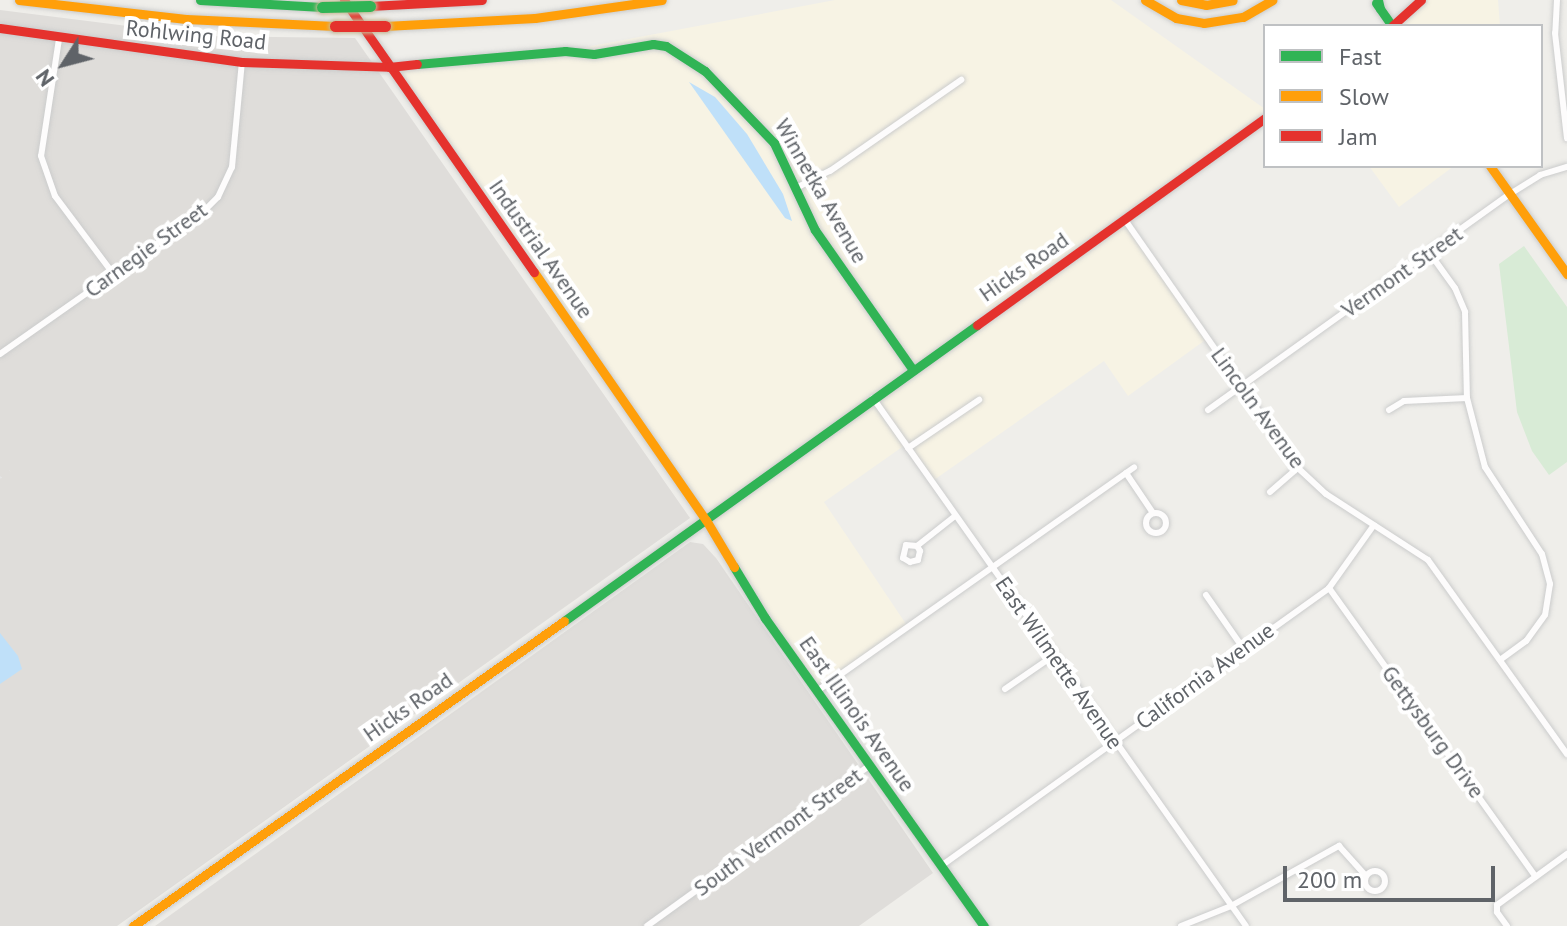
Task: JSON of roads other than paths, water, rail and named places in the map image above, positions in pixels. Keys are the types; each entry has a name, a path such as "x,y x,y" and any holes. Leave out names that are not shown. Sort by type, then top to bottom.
{"main road":[{"path":"19,0 186,19 385,26 535,18 662,0"},
{"path":"200,0 322,7 482,0"},
{"name":"Industrial Avenue","path":"344,0 706,520"},
{"path":"1145,0 1176,18 1204,23 1243,17 1272,0"},
{"path":"1181,0 1206,5 1233,0"},
{"path":"1394,24 1421,0"},
{"path":"1378,3 1391,24"},
{"name":"Rohlwing Road","path":"0,28 59,39 242,62 389,67"},
{"name":"Winnetka Avenue","path":"389,67 565,51 594,54 653,44 666,46 705,71 774,143 798,187 815,230 913,370"},
{"name":"Hicks Road","path":"133,926 706,520 1263,119"},
{"path":"1491,168 1567,274"},
{"name":"East Illinois Avenue","path":"706,520 765,618 984,926"}],"street":[{"path":"1557,0 1555,33 1567,138"},
{"path":"59,39 43,130 42,161 55,196 114,275"},
{"name":"Carnegie Street","path":"0,354 206,209 226,183 235,146 242,62"},
{"path":"798,187 830,171 961,80"},
{"name":"Vermont Street","path":"1208,410 1510,194 1540,175 1567,167"},
{"name":"Lincoln Avenue","path":"1125,220 1298,468 1326,494 1428,560 1567,754"},
{"path":"1429,252 1455,288 1465,312 1467,398 1485,467 1542,554 1550,584 1545,615 1526,641 1500,660"},
{"name":"East Wilmette Avenue","path":"873,398 1246,926"},
{"path":"1389,410 1404,401 1467,398"},
{"path":"908,448 979,400"},
{"path":"817,691 1134,467"},
{"path":"1270,492 1298,468"},
{"path":"1126,473 1153,513"},
{"path":"917,546 955,516"},
{"name":"California Avenue","path":"941,866 1329,588 1374,525"},
{"name":"Gettysburg Drive","path":"1329,588 1536,877"},
{"path":"1206,595 1243,648"},
{"path":"1005,689 1053,656"},
{"path":"1558,742 1567,736"},
{"name":"South Vermont Street","path":"647,926 869,766"},
{"path":"1181,926 1231,906 1339,846 1366,876"},
{"path":"1507,926 1497,912 1497,905 1567,854"}],"water":[{"path":"689,82 715,97 747,134 783,194 792,221 785,218"},
{"path":"0,633 18,656 22,669 0,684"}],"railway":[{"path":"0,478 10,471"}]}
